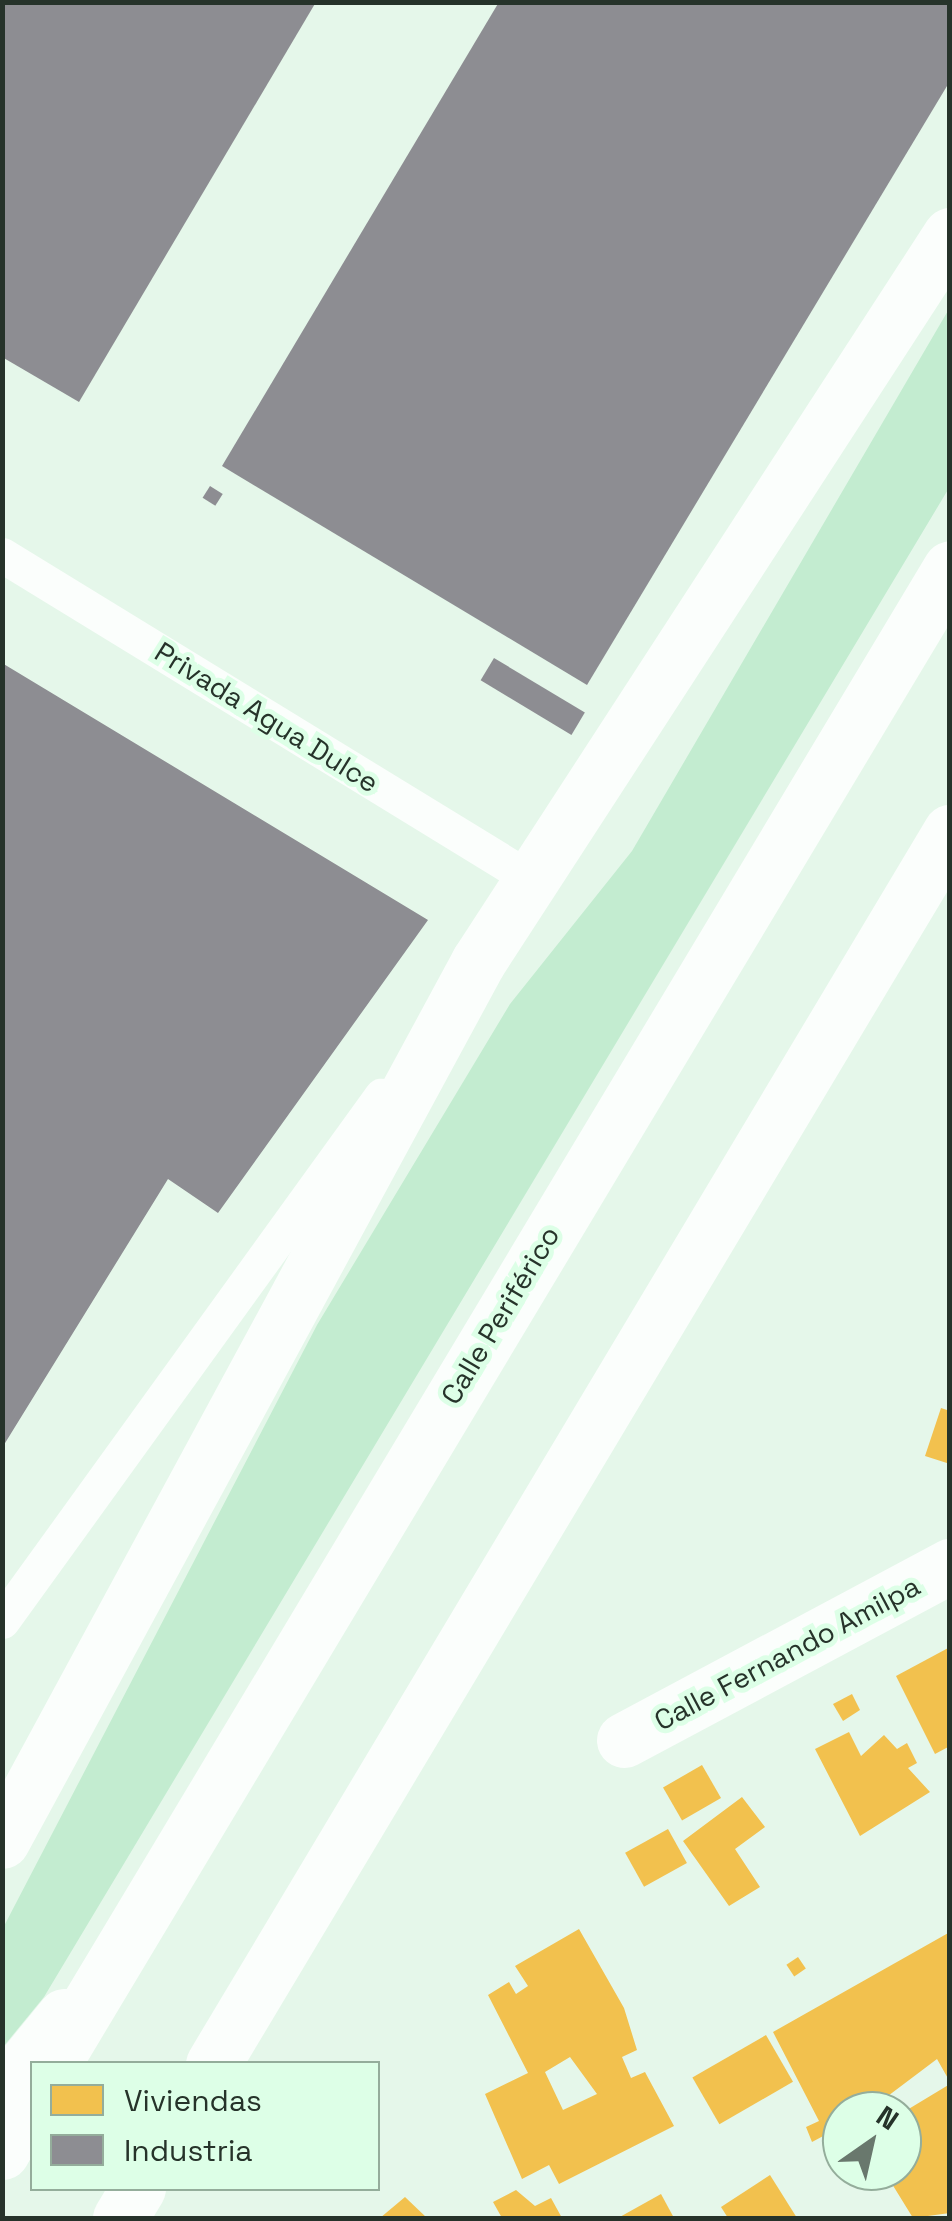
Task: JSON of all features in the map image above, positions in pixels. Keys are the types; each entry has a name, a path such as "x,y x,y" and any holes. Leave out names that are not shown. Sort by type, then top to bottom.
{"main road":[{"path":"2,1841 478,962 950,235"},
{"name":"Calle Periférico","path":"55,2061 119,1947 950,568"},
{"path":"215,2061 950,832"},
{"name":"Calle Fernando Amilpa","path":"624,1740 950,1566"},
{"path":"2,2092 119,1947"},
{"path":"2,2152 30,2103"},
{"path":"120,2218 136,2191"}],"lane":[{"name":"Privada Agua Dulce","path":"2,555 531,879"},
{"path":"2,1621 478,962"}],"green space":[{"path":"949,309 949,488 44,1997 3,2047 3,1928 317,1325 510,1004 632,851"}],"building: Viviendas":[{"path":"941,1408 950,1411 950,1464 925,1456"},
{"path":"950,1647 950,1746 935,1754 896,1676"},
{"path":"852,1694 860,1710 843,1721 833,1704"},
{"path":"849,1732 861,1756 884,1735 897,1749 907,1743 917,1763 908,1768 930,1792 860,1836 815,1749"},
{"path":"702,1765 721,1798 682,1820 663,1787"},
{"path":"742,1797 765,1827 735,1849 760,1887 729,1906 683,1841"},
{"path":"668,1829 687,1863 644,1887 625,1853"},
{"path":"579,1929 624,2008 637,2050 622,2057 631,2078 645,2072 674,2126 559,2184 549,2165 522,2179 485,2094 528,2073 488,1995 509,1982 516,1994 528,1986 515,1966","holes":["570,2057 597,2094 563,2110 545,2072"]},
{"path":"950,1932 950,2082 937,2059 895,2091 822,2091 822,2137 812,2142 806,2127 819,2121 773,2032"},
{"path":"798,1957 806,1969 794,1976 786,1965"},
{"path":"766,2035 793,2082 719,2124 692,2078"},
{"path":"950,2084 950,2213 913,2218 896,2191 922,2191 922,2101"},
{"path":"770,2175 797,2218 728,2218 721,2207"},
{"path":"516,2190 535,2206 551,2198 562,2218 502,2218 493,2202"},
{"path":"661,2194 674,2218 618,2218"},
{"path":"405,2197 427,2218 380,2218"}],"building: Industria":[{"path":"2,2 316,2 79,402 2,357"},
{"path":"499,2 950,2 950,81 587,685 222,466"},
{"path":"210,486 223,494 215,506 203,498"},
{"path":"494,658 585,713 571,735 481,680"},
{"path":"2,663 428,920 218,1213 168,1179 2,1448"}]}
